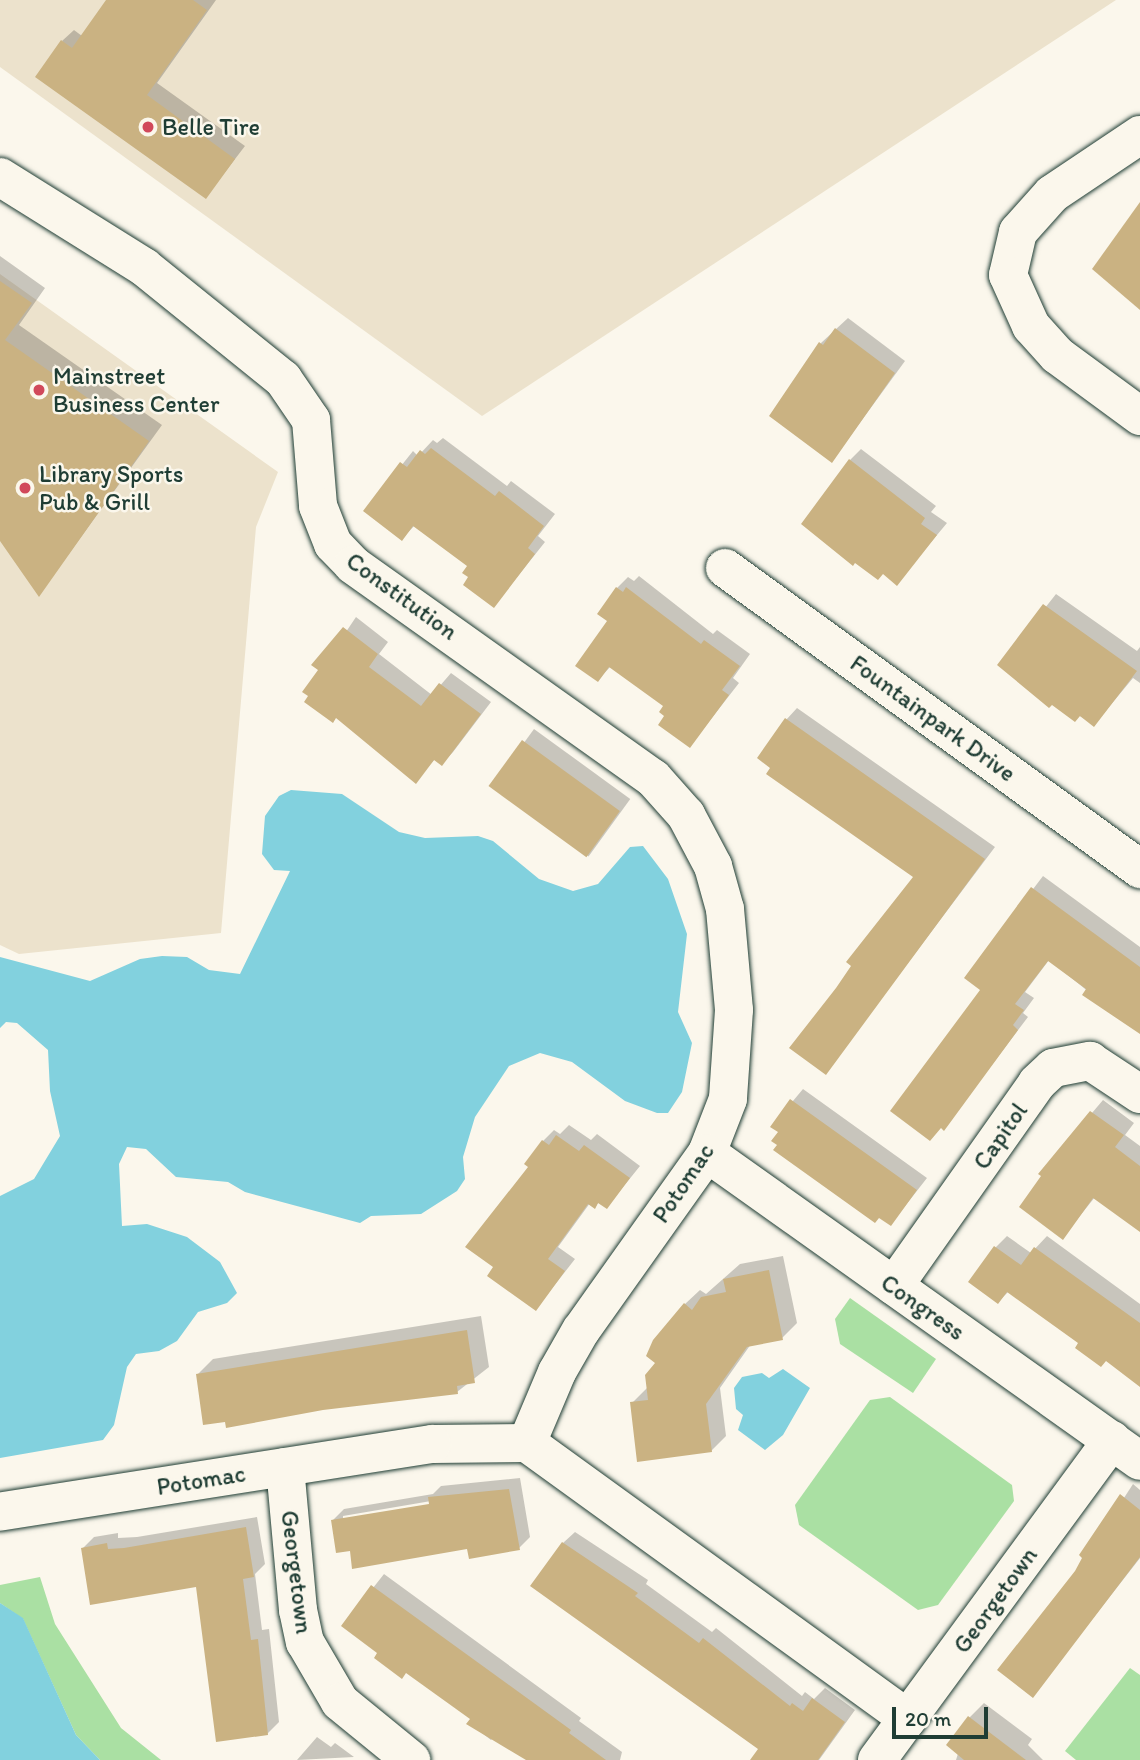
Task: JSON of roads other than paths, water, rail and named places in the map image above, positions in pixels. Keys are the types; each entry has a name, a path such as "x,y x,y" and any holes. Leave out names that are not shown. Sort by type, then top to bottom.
{"street":[{"path":"1140,135 1052,194 1018,232 1008,275 1031,326 1057,355 1140,416"},
{"name":"Constitution","path":"0,177 144,267 283,379 311,420 318,506 333,544 353,565 653,778 686,815"},
{"name":"Fountainpark Drive","path":"725,568 1140,869"},
{"name":"Potomac","path":"0,1512 432,1444 527,1443 556,1372 581,1331 706,1153 728,1100 734,1060 732,959 726,909 713,866 686,815"},
{"name":"Capitol","path":"894,1286 1037,1083 1054,1068 1090,1061 1140,1094"},
{"name":"Congress","path":"706,1153 1126,1450"},
{"path":"527,1443 908,1719"},
{"name":"Georgetown","path":"877,1760 1126,1450"},
{"name":"Georgetown","path":"285,1467 298,1610 305,1642 340,1702 411,1760"}],"water":[{"path":"291,790 342,794 399,832 425,838 478,836 493,841 539,879 573,891 598,884 630,847 643,846 668,879 687,934 678,1012 692,1043 682,1092 668,1113 657,1113 625,1101 572,1062 540,1053 509,1066 475,1117 463,1157 465,1179 457,1191 421,1214 371,1216 360,1223 245,1192 228,1182 176,1177 146,1149 127,1147 119,1164 122,1226 147,1224 187,1237 220,1262 237,1293 227,1303 198,1312 177,1341 159,1351 136,1354 127,1367 114,1425 103,1440 0,1458 0,1196 34,1179 60,1136 50,1091 48,1050 17,1023 6,1022 0,1028 0,957 90,981 140,959 162,956 187,957 209,970 240,974 290,871 274,870 262,854 265,816 279,796"},
{"path":"783,1369 810,1388 783,1435 765,1450 738,1430 743,1415 736,1409 734,1388 742,1377 762,1373 769,1378"},
{"path":"0,1603 23,1618 76,1735 100,1760 0,1760"}],"place":[{"name":"Belle Tire","path":"148,127"},
{"name":"Mainstreet Business Center","path":"39,390"},
{"name":"Library Sports Pub & Grill","path":"25,488"}]}
